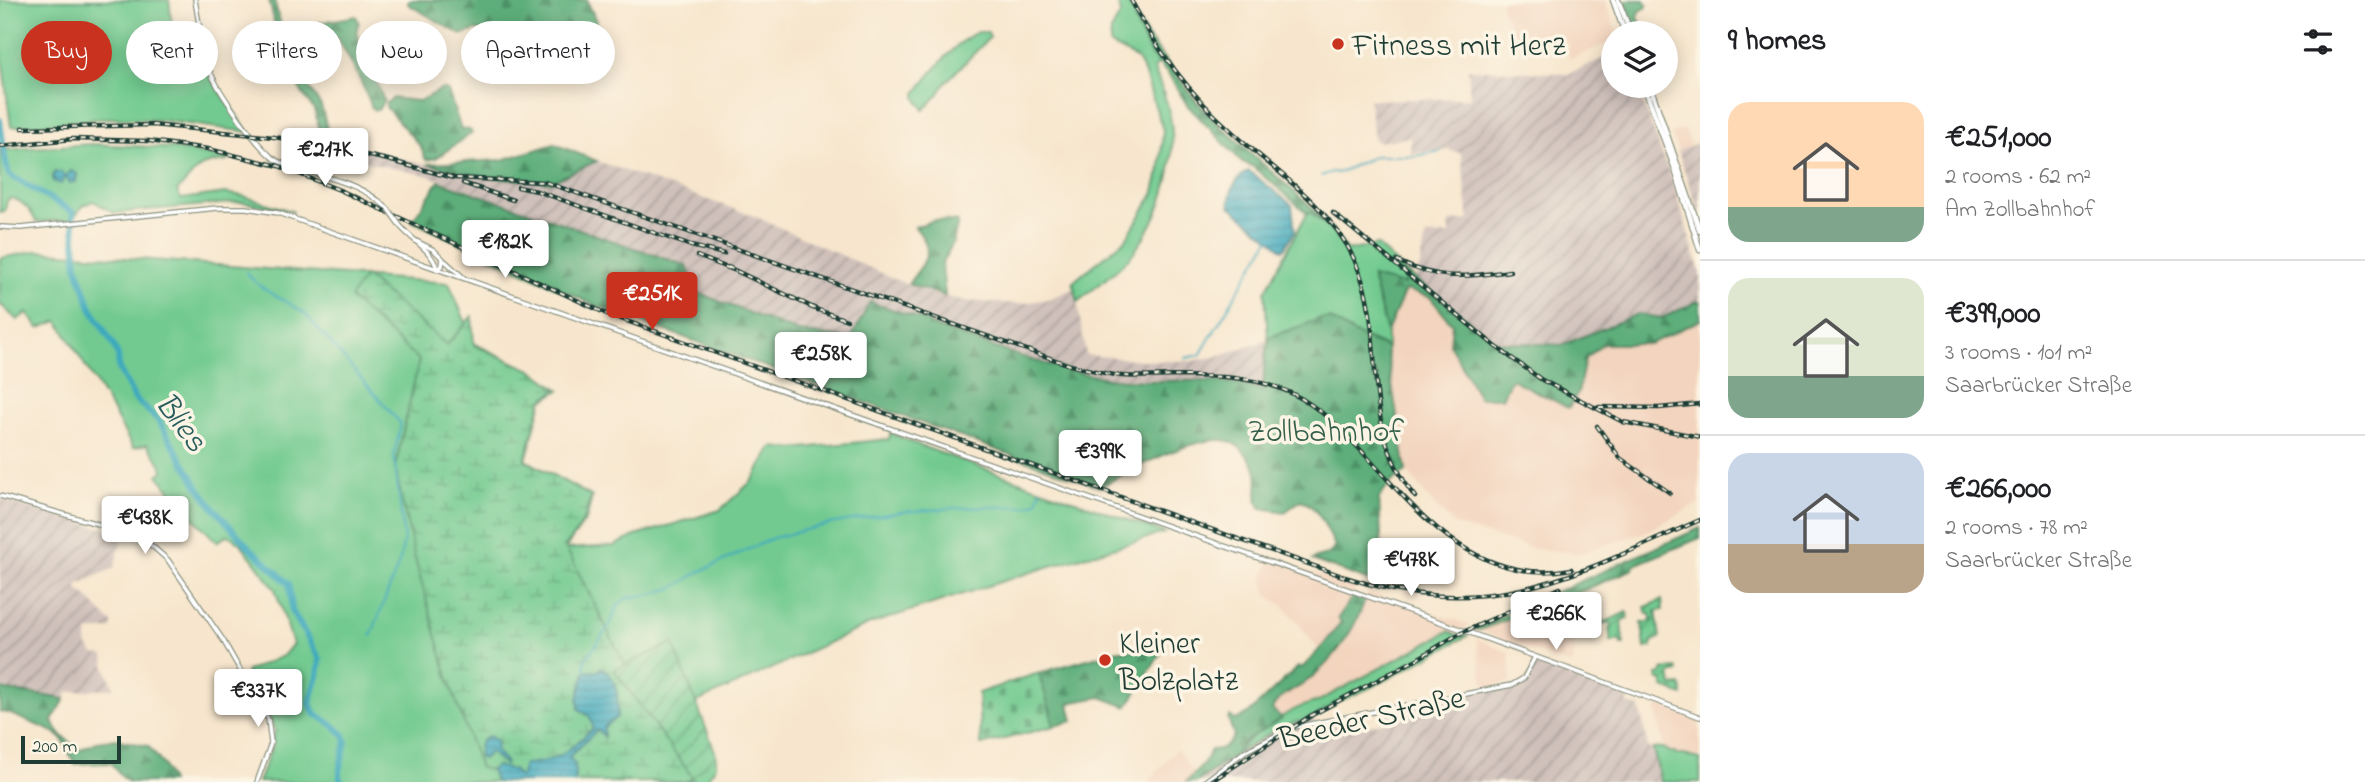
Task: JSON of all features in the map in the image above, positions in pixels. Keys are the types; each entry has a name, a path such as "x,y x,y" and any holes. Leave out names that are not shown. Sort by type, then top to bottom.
{"main road":[{"path":"195,0 204,48 213,76 266,153 282,163 358,188 374,197 388,209 411,238 430,252 437,270"},
{"path":"1613,0 1621,21"},
{"path":"1618,0 1626,21"},
{"path":"1648,98 1674,166 1700,250"},
{"path":"1654,98 1700,231"},
{"path":"0,221 1,228 20,228 217,208 246,208 278,213 1367,596 1700,718"},
{"path":"411,238 434,250 467,280"},
{"path":"423,264 429,260 430,252"},
{"path":"437,270 442,266 443,259"},
{"path":"0,496 129,533 152,546 177,572 223,640 266,713 271,731 270,748 257,782"},
{"name":"Beeder Straße","path":"1204,782 1244,752 1281,732 1327,720 1511,685 1524,678 1535,657"}],"shaded area":[{"path":"1501,0 1605,0 1613,21 1601,21 1601,46 1569,59 1569,43 1516,39 1501,7"},
{"path":"1601,59 1601,98 1641,98 1675,189 1700,273 1700,300 1662,318 1638,314 1562,345 1497,342 1415,279 1426,236 1449,235 1449,222 1469,220 1461,153 1448,150 1411,153 1410,137 1378,142 1374,139 1369,100 1470,98 1468,69 1568,74"},
{"path":"1685,129 1691,146 1678,151 1671,133"},
{"path":"318,140 484,177 550,182 597,161 754,216 933,294 968,301 1019,304 1048,299 1075,288 1086,355 1191,361 1214,357 1268,340 1265,356 1267,374 1263,391 1227,382 1111,378 1060,368 932,326 927,321 870,302 851,339 798,332 698,293 687,266 429,176 317,151"},
{"path":"1700,142 1700,216 1678,151"},
{"path":"1405,290 1430,297 1452,324 1511,379 1568,407 1578,393 1585,359 1602,344 1650,344 1700,320 1700,503 1645,532 1580,553 1536,549 1455,525 1433,504 1407,471 1387,347 1387,332"},
{"path":"0,499 123,534 114,568 79,584 76,589 112,623 111,629 87,632 87,645 94,654 104,655 105,666 114,688 68,692 65,699 0,689"},
{"path":"1270,558 1356,587 1338,618 1342,621 1320,651 1284,606 1267,595 1263,578"},
{"path":"1368,592 1470,625 1453,633 1446,632 1441,637 1282,718 1272,709 1275,703 1343,645 1359,619"},
{"path":"1552,604 1558,632 1570,627 1576,645 1571,665 1479,630"},
{"path":"1477,639 1509,653 1511,682 1486,688"},
{"path":"1538,663 1628,698 1627,703 1640,708 1648,748 1653,749 1661,782 1197,782 1252,744 1287,725 1314,717 1315,724 1348,719 1350,729 1388,722 1388,712 1518,684 1525,680"},
{"path":"1659,706 1700,721 1700,759 1676,755 1664,748 1656,711"},
{"path":"1177,749 1195,775 1186,782 1148,782"}],"green space":[{"path":"0,0 169,0 172,21 126,21 126,84 215,84 248,132 159,120 110,118 11,127 0,44"},
{"path":"269,0 274,0 280,21 274,21"},
{"path":"409,0 587,0 596,21 461,21 461,35 447,27 447,21 437,21 408,4"},
{"path":"1116,0 1126,0 1136,16 1151,55 1158,63 1154,69 1166,100 1171,123 1171,163 1164,195 1143,239 1121,266 1078,302 1073,282 1126,239 1153,195 1160,169 1163,130 1144,72 1136,58 1110,45 1111,31 1121,13"},
{"path":"1625,0 1645,0 1647,7 1639,12 1640,21 1632,21"},
{"path":"356,16 358,21 356,21 356,71 342,47 342,21 328,21"},
{"path":"1136,16 1148,37 1197,102 1309,205 1333,231 1311,212 1307,213 1252,166 1242,162 1187,105 1169,75 1151,55 1135,22"},
{"path":"978,32 988,32 990,37 946,82 924,110 916,98 916,93 952,50"},
{"path":"296,84 307,84 321,106 328,132 321,134 314,110"},
{"path":"362,84 377,84 384,101 378,110 371,106"},
{"path":"442,89 448,91 461,129 470,130 472,133 436,158 426,160 421,147 386,107 386,103 393,98 419,101"},
{"path":"91,144 172,148 228,159 198,169 177,191 181,199 225,193 294,212 242,202 114,213 93,201 84,205 71,220 36,222 26,207 11,198 7,200 5,211 0,212 0,150"},
{"path":"554,144 597,161 551,182 484,177 427,164 502,160"},
{"name":"Zollbahnhof","path":"439,181 687,266 698,293 798,332 851,339 870,302 927,321 932,326 1063,369 1127,380 1225,382 1263,391 1265,356 1270,337 1320,319 1330,319 1355,334 1386,347 1406,471 1390,483 1379,498 1381,534 1378,584 1312,560 1328,554 1335,546 1318,513 1301,500 1285,512 1261,508 1257,499 1258,477 1255,467 1245,453 1232,443 1222,440 1193,444 1142,465 1100,487 594,305 412,221"},
{"path":"1310,212 1333,231 1347,251 1377,245 1403,270 1404,285 1372,278 1387,332 1387,347 1355,334 1330,319 1320,319 1268,340 1265,292 1307,213"},
{"path":"934,220 958,222 953,243 942,263 945,296 908,284 923,262 927,250 926,243 915,227"},
{"path":"37,251 449,283 475,344 534,372 560,390 542,401 526,460 592,497 587,518 565,549 614,546 635,536 720,510 752,481 772,447 792,449 889,439 890,433 1165,533 1044,568 870,624 695,703 673,643 614,671 696,782 258,782 272,747 273,734 276,732 246,675 247,671 283,656 293,644 275,589 241,544 228,535 217,542 171,495 158,475 163,471 162,466 147,444 133,448 58,321 39,328 27,313 17,320 0,304 0,258"},
{"path":"1403,270 1497,342 1562,345 1638,314 1662,318 1698,301 1700,320 1650,344 1602,344 1585,359 1578,393 1569,408 1511,379 1502,398 1479,398 1450,345 1452,324 1430,297 1405,290 1387,332 1372,277 1404,285"},
{"path":"365,276 447,345 472,316 474,345 534,371 557,389 542,400 525,460 591,496 582,523 565,546 645,704 693,777 687,782 528,782 523,777 480,768 449,681 415,559 395,468 419,360 350,298"},
{"path":"1700,528 1700,538 1634,565 1633,569 1552,604 1479,630 1473,629"},
{"path":"1353,596 1365,600 1348,636 1323,667 1275,705 1272,709 1282,718 1245,741 1235,755 1197,782 1186,782 1203,765 1211,750 1222,748 1230,742 1234,735 1228,719 1230,716 1235,720 1247,715 1298,667 1302,668 1341,622 1338,618"},
{"path":"1662,600 1663,610 1656,611 1660,638 1652,642 1652,647 1645,648 1642,623 1652,621 1651,614 1647,614 1645,607"},
{"path":"1627,612 1628,618 1622,620 1624,644 1621,644 1620,640 1611,642 1611,623 1598,625 1595,616 1600,614 1603,623"},
{"path":"1449,631 1459,636 1467,636 1374,686 1335,703 1314,717 1270,733 1235,755 1250,739 1284,715 1317,702"},
{"path":"673,643 716,754 716,766 705,782 696,782 614,670"},
{"path":"1119,650 1162,651 1127,707 1101,697 1073,702 1069,704 1073,721 1054,726 1039,673"},
{"path":"1677,668 1678,672 1670,674 1672,686 1681,685 1683,695 1664,688 1662,680 1658,680 1657,675 1662,674 1662,670"},
{"path":"1039,673 1054,726 981,745 978,693"},
{"path":"0,689 65,699 52,721 60,734 79,750 97,742 115,739 148,746 164,766 171,782 129,782 111,763 75,764 62,739 54,732 0,712"},
{"path":"1664,748 1676,755 1700,759 1700,782 1661,782 1653,749"}],"water":[{"path":"71,171 77,174 76,182 70,183 65,177"},
{"path":"1249,171 1292,205 1295,231 1283,250 1230,206 1234,186"},
{"path":"55,172 61,172 65,177 61,184 53,181"},
{"path":"601,667 614,682 618,703 617,717 604,727 604,736 597,730 569,757 575,764 575,782 495,782 491,770 496,766 513,770 520,778 524,764 546,761 563,754 593,728 590,717 579,709 578,698 585,672 599,671"},
{"path":"490,736 497,742 496,751 505,765 490,752 483,759 479,758 480,744"}],"waterway":[{"name":"Blies","path":"0,120 9,175 73,212 77,267 91,308 114,346 119,369 135,399 158,420 213,507 247,545 289,584 292,611 320,659 310,703 314,713 344,735 346,742 340,782"},
{"path":"1321,176 1338,173 1375,156 1415,156 1441,151"},
{"path":"1186,358 1200,355 1269,239"},
{"path":"246,272 259,285 306,315 401,424 394,455 404,540 400,560 371,636"},
{"path":"585,671 585,660 609,626 618,605 627,598 675,587 699,572 773,538 834,523 901,512 1026,506 1037,502 1041,489"}],"railway":[{"path":"1131,0 1162,53 1187,86 1230,130 1299,189 1330,221 1343,239 1365,289 1385,437 1396,467 1415,497"},
{"path":"22,128 153,125 274,137 388,160 454,178 545,182 1070,365 1122,376 1229,377 1271,385 1302,399 1323,414 1351,439 1410,503 1456,543 1509,567 1539,572 1572,569"},
{"path":"0,146 73,139 149,141 208,149 279,166 342,191 607,314 1345,577 1397,590 1443,596 1487,595 1528,588 1610,560 1700,520"},
{"path":"463,183 513,200"},
{"path":"518,187 537,191 691,246 724,254"},
{"path":"1333,213 1495,346 1542,380 1623,422 1700,437"},
{"path":"697,256 736,271"},
{"path":"1397,261 1440,275 1479,275 1510,271"},
{"path":"728,267 818,310"},
{"path":"810,307 847,320"},
{"path":"1599,407 1659,408 1700,404"},
{"path":"1597,426 1620,458 1670,493"},
{"path":"1210,782 1312,715 1457,635 1560,588"}],"place":[{"name":"Fitness mit Herz","path":"1338,44"},
{"name":"Kleiner Bolzplatz","path":"1105,660"}]}
